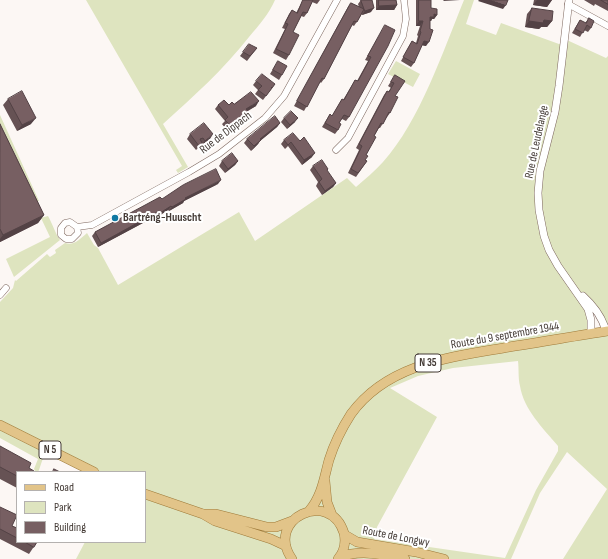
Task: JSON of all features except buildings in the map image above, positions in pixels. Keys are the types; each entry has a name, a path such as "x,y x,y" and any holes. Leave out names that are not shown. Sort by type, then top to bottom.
{"main road":[{"name":"Route du 9 septembre 1944","path":"325,480 334,445 352,413 364,399 380,385 398,374 420,365 450,357 607,331"},
{"name":"N 5","path":"3,427 92,471"},
{"name":"N 35","path":"310,511 318,499 325,480"},
{"name":"N 35","path":"325,480 327,502 332,515"},
{"path":"146,494 203,514 215,521 271,539 286,546"},
{"path":"292,559 286,546 286,533 292,521 297,516 310,511 325,512 332,515 338,521 345,536 343,550 339,558"},
{"path":"203,514 216,514 267,527 276,527 292,521"},
{"name":"Route de Longwy","path":"345,536 357,542 416,552 444,559"},
{"name":"Route de Longwy","path":"339,558 351,553 363,552 405,559"}],"street":[{"name":"Rue de Dippach","path":"77,227 92,225 189,172 219,154 264,118 284,96 337,0"},
{"path":"336,150 348,138 403,36 406,19 404,0"},
{"path":"569,2 608,26"},
{"name":"Rue de Leudelange","path":"569,2 560,86 540,170 538,193 539,210 544,236 550,250 568,282 588,309 591,320 591,333"},
{"name":"Rue de Leudelange","path":"568,282 595,308 603,320 607,331"},
{"path":"0,295 6,288"}],"green space":[{"path":"86,0 275,0 264,19 229,61 163,124 188,167 178,173 176,170 182,166"},
{"path":"464,0 474,0 466,24 496,35 501,23 559,44 569,41 606,58 608,56 608,559 563,559 607,489 567,452 540,493 511,559 76,559 84,543 146,543 146,471 92,471 46,449 38,471 35,471 34,469 38,459 0,438 0,302 13,288 15,280 16,281 47,254 50,257 56,253 55,250 65,243 74,243 87,233 94,245 98,248 118,285 239,212 255,241 347,178 356,187 373,172 383,162 408,127 430,85","holes":["585,297 606,331 591,333","518,361 519,383 522,395 530,411 558,446 558,451 536,490 505,558 374,539 377,527 437,417 390,388 418,376 453,368"]},
{"path":"396,61 420,74 413,87 388,74"},
{"path":"0,115 39,201 36,202 0,140"},
{"path":"48,216 60,240 14,277 6,259 50,237 41,218"}],"place":[{"name":"Bartréng-Huuscht","path":"115,218"}]}
